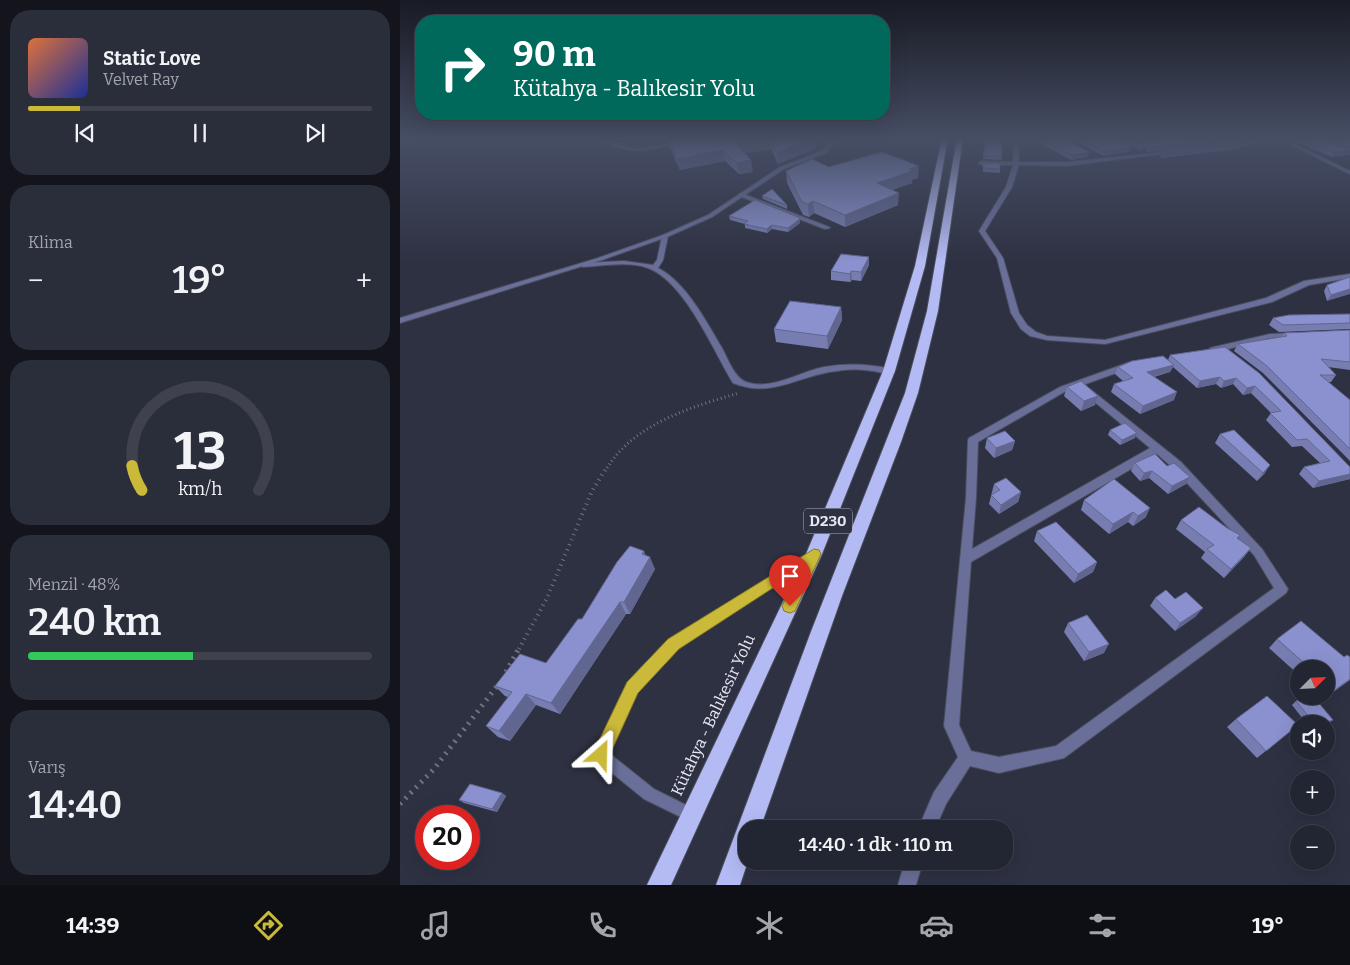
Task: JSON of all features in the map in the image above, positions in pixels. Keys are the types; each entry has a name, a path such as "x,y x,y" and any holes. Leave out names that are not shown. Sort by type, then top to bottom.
{"highway":[{"name":"Kütahya - Balıkesir Yolu","path":"659,885 814,554 889,371 920,266 937,179"},
{"name":"D230","path":"751,820 846,562 892,451 919,370 942,266 953,179"},
{"path":"728,885 738,857"}],"street":[{"path":"400,321 583,265 665,236 710,216 765,179"},
{"path":"1011,179 982,231 1000,258 1015,312 1024,327 1033,334 1046,338 1105,342 1269,300 1307,283 1350,276"},
{"path":"741,195 827,228"},
{"path":"655,268 660,260 665,236"},
{"path":"583,265 636,264 655,268 664,274 682,292 736,382 747,386 772,386 822,370 870,366 889,371"},
{"path":"1203,350 1228,352 1270,336 1305,334"},
{"path":"966,758 951,726 966,559 973,440 1038,402 1078,383 1136,364"},
{"path":"966,758 999,765 1059,753 1282,589 1258,552 1177,465 1078,383"},
{"path":"966,559 1157,449"},
{"path":"930,820 940,798 966,758"},
{"path":"907,885 911,870"}],"lane":[{"path":"691,815 649,794 601,755 633,687 673,644 814,554"}],"path":[{"path":"505,673 547,598 592,491 609,464 633,440 663,420 697,406 737,395 747,386"},
{"path":"400,804 434,769 500,682"}],"building":[{"path":"790,179 888,179 877,183 899,193 845,215 813,201 808,204 802,202"},
{"path":"772,189 787,205 762,196"},
{"path":"755,200 800,219 788,228 771,225 767,229 744,224 748,221 729,216"},
{"path":"841,254 869,257 861,272 851,271 850,274 831,271"},
{"path":"1350,277 1350,289 1331,295 1327,285"},
{"path":"790,301 841,307 827,336 774,329"},
{"path":"1350,314 1350,323 1283,325 1273,318 1289,315"},
{"path":"1350,330 1350,362 1321,359 1336,375 1320,375 1350,400 1350,449 1267,366 1238,344 1287,336 1284,333"},
{"path":"1225,347 1259,373 1350,467 1350,474 1319,481 1304,467 1330,461 1307,439 1297,440 1270,413 1281,411 1255,386 1247,388 1236,378 1224,381 1220,377 1200,381 1170,355"},
{"path":"1163,356 1174,365 1147,372 1177,392 1143,406 1114,384 1133,378 1118,367 1132,361"},
{"path":"1081,381 1098,396 1084,401 1067,387"},
{"path":"1125,423 1137,433 1122,440 1110,430"},
{"path":"1234,430 1270,465 1263,473 1220,434"},
{"path":"1005,431 1015,441 996,448 987,438"},
{"path":"1155,454 1167,466 1174,463 1190,477 1172,486 1152,471 1144,473 1135,463"},
{"path":"1006,478 1021,492 1001,505 991,495 1000,490 994,484"},
{"path":"1114,479 1150,508 1138,516 1133,512 1113,524 1084,500"},
{"path":"1199,507 1227,528 1240,535 1237,538 1251,548 1231,569 1207,549 1214,545 1181,520"},
{"path":"1056,522 1097,562 1078,574 1037,531"},
{"path":"630,546 644,551 642,554 650,557 624,602 620,602 551,703 526,694 499,731 486,726 512,692 495,686 520,654 546,663 578,619 582,619 617,562"},
{"path":"1166,590 1175,599 1186,592 1203,608 1180,623 1155,598"},
{"path":"1087,615 1109,644 1089,652 1068,623"},
{"path":"1301,621 1344,657 1347,655 1350,657 1350,679 1335,690 1335,660 1301,660 1277,639"},
{"path":"1267,696 1290,718 1290,732 1266,751 1236,719"},
{"path":"1299,705 1320,705 1329,715 1308,715"},
{"path":"470,784 502,793 492,809 459,800"}],"route":[{"path":"601,755 633,687 673,644 728,607 814,554 790,606"}]}
